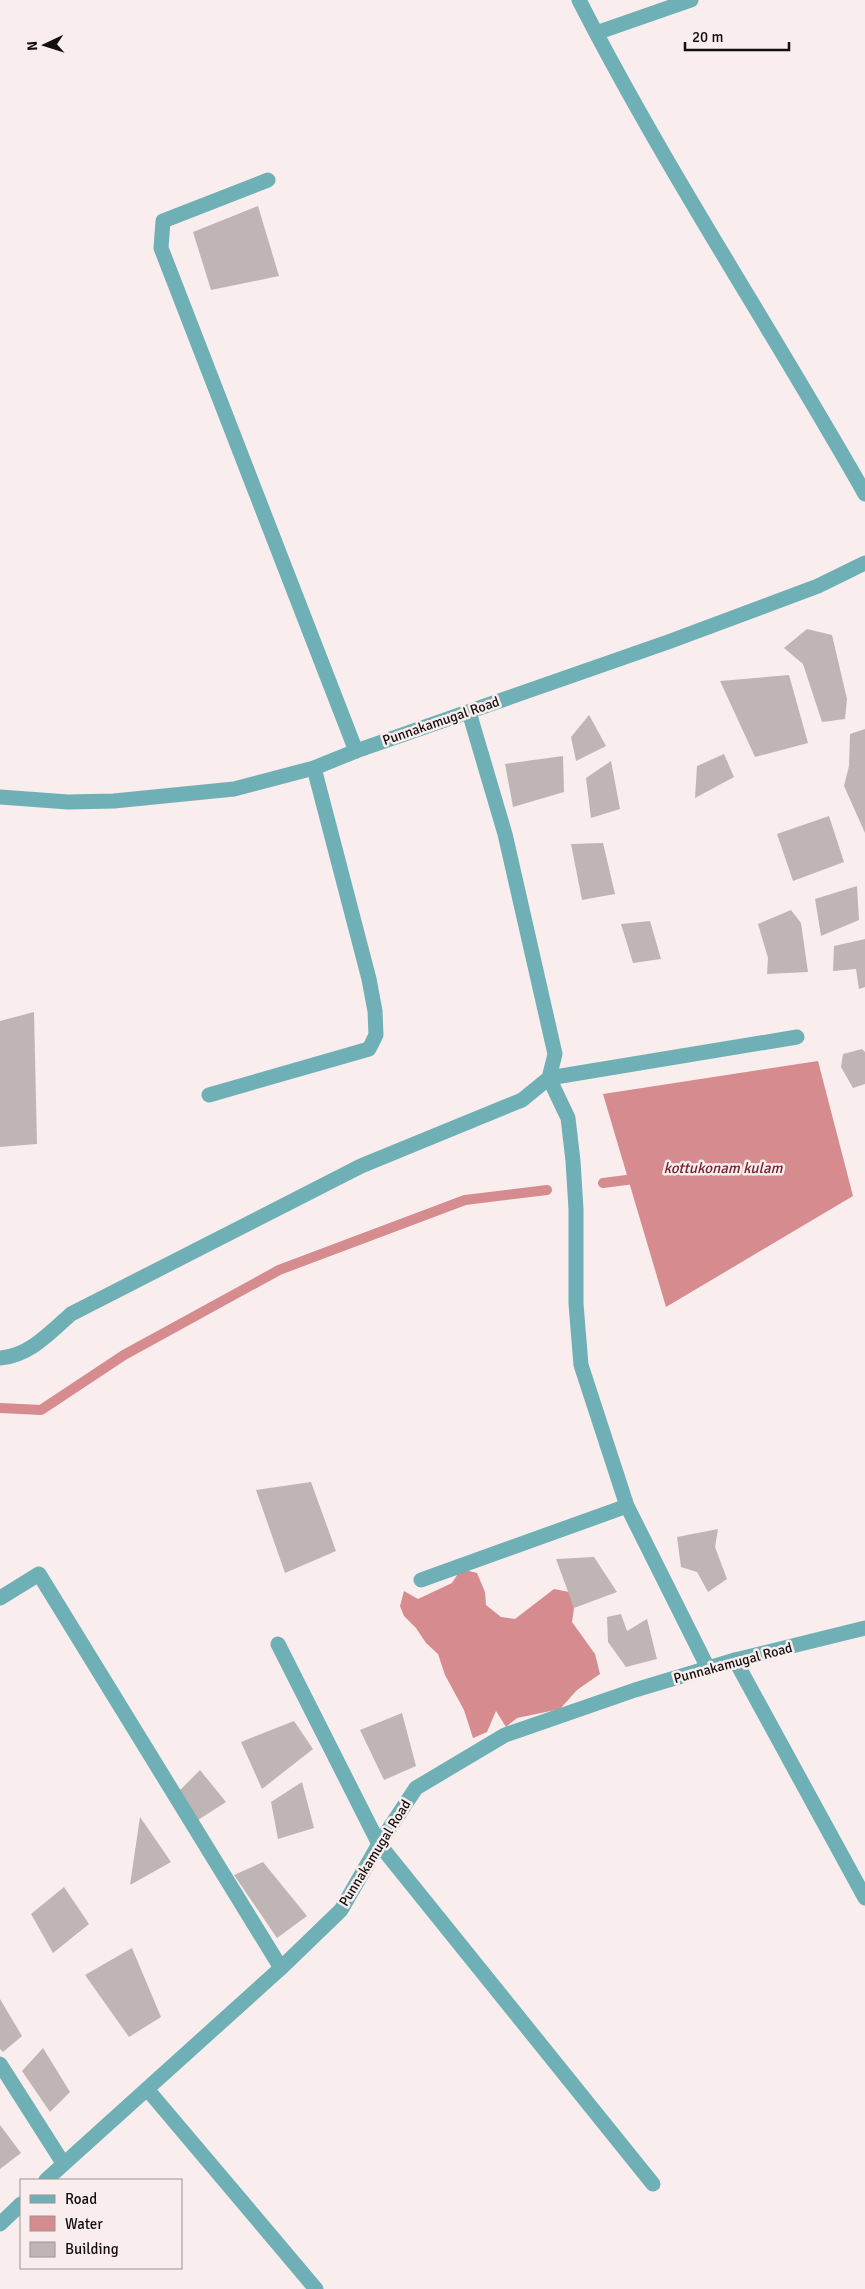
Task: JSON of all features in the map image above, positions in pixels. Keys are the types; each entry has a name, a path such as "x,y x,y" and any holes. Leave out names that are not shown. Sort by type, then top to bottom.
{"street":[{"path":"579,0 650,132 827,427 865,494"},
{"path":"596,33 691,0"},
{"path":"268,180 163,221 161,248 356,751"},
{"name":"Punnakamugal Road","path":"0,797 68,802 150,797 234,789 314,768 356,751 818,586 865,562"},
{"path":"469,712 505,834 555,1054 548,1078 568,1118 576,1209 576,1304 581,1365 627,1506 708,1668"},
{"path":"209,1095 369,1049 376,1035 375,1011 369,979 314,768"},
{"path":"0,1358 12,1357 44,1340 71,1314 361,1166 522,1100 548,1078 797,1036"},
{"path":"421,1580 627,1506"},
{"path":"0,1598 39,1574 281,1968"},
{"name":"Punnakamugal Road","path":"47,2179 281,1968 341,1910 379,1844 416,1788 505,1735 635,1690 708,1668 865,1628"},
{"path":"278,1644 379,1844 654,2184"},
{"path":"735,1660 865,1898"},
{"path":"0,2064 63,2163"},
{"path":"147,2089 316,2289"},
{"path":"0,2224 20,2205"}],"water":[{"name":"kottukonam kulam","path":"818,1061 853,1196 666,1307 603,1094"},
{"path":"461,1569 477,1573 485,1592 486,1605 501,1617 515,1619 554,1589 569,1592 574,1608 572,1622 595,1654 600,1674 577,1690 560,1709 517,1718 506,1727 496,1711 487,1732 473,1738 464,1710 445,1675 438,1654 426,1643 416,1628 404,1616 400,1606 404,1591 418,1599 452,1583"}],"building":[{"path":"258,206 279,276 211,290 193,232"},
{"path":"807,629 832,635 847,699 845,719 822,722 803,664 784,648"},
{"path":"789,675 808,743 755,757 720,681"},
{"path":"589,715 606,746 576,761 571,737"},
{"path":"865,729 865,833 844,786 849,766 850,734"},
{"path":"724,754 734,777 695,798 697,766"},
{"path":"563,756 564,792 513,807 505,764"},
{"path":"611,761 620,809 591,818 586,778"},
{"path":"829,816 844,862 793,881 777,834"},
{"path":"603,843 615,894 582,900 571,844"},
{"path":"857,886 859,920 821,936 815,899"},
{"path":"791,910 801,923 808,972 767,974 768,958 758,924"},
{"path":"650,921 661,959 633,963 621,924"},
{"path":"865,939 865,987 859,989 856,969 833,971 834,946"},
{"path":"34,1012 37,1144 0,1147 0,1021"},
{"path":"862,1049 865,1052 865,1084 853,1088 841,1067 843,1054"},
{"path":"311,1482 336,1551 285,1573 256,1490"},
{"path":"718,1529 715,1547 727,1579 708,1592 697,1572 681,1567 677,1537"},
{"path":"594,1557 617,1592 574,1608 556,1559"},
{"path":"621,1614 627,1631 647,1619 657,1659 626,1667 608,1642 607,1617"},
{"path":"402,1713 416,1766 384,1780 360,1730"},
{"path":"294,1721 313,1749 262,1789 241,1742"},
{"path":"200,1770 226,1802 198,1820 179,1791"},
{"path":"302,1782 314,1828 278,1839 271,1802"},
{"path":"140,1817 171,1862 130,1885"},
{"path":"263,1862 307,1916 277,1938 234,1875"},
{"path":"64,1887 89,1924 53,1953 31,1914"},
{"path":"132,1948 161,2017 129,2037 85,1975"},
{"path":"0,1999 22,2036 3,2052 0,2049"},
{"path":"43,2048 70,2092 50,2112 22,2071"},
{"path":"0,2125 21,2153 0,2169"}],"waterway":[{"path":"603,1183 642,1178"},
{"path":"0,1408 41,1410 124,1355 279,1270 465,1200 547,1190"}]}
